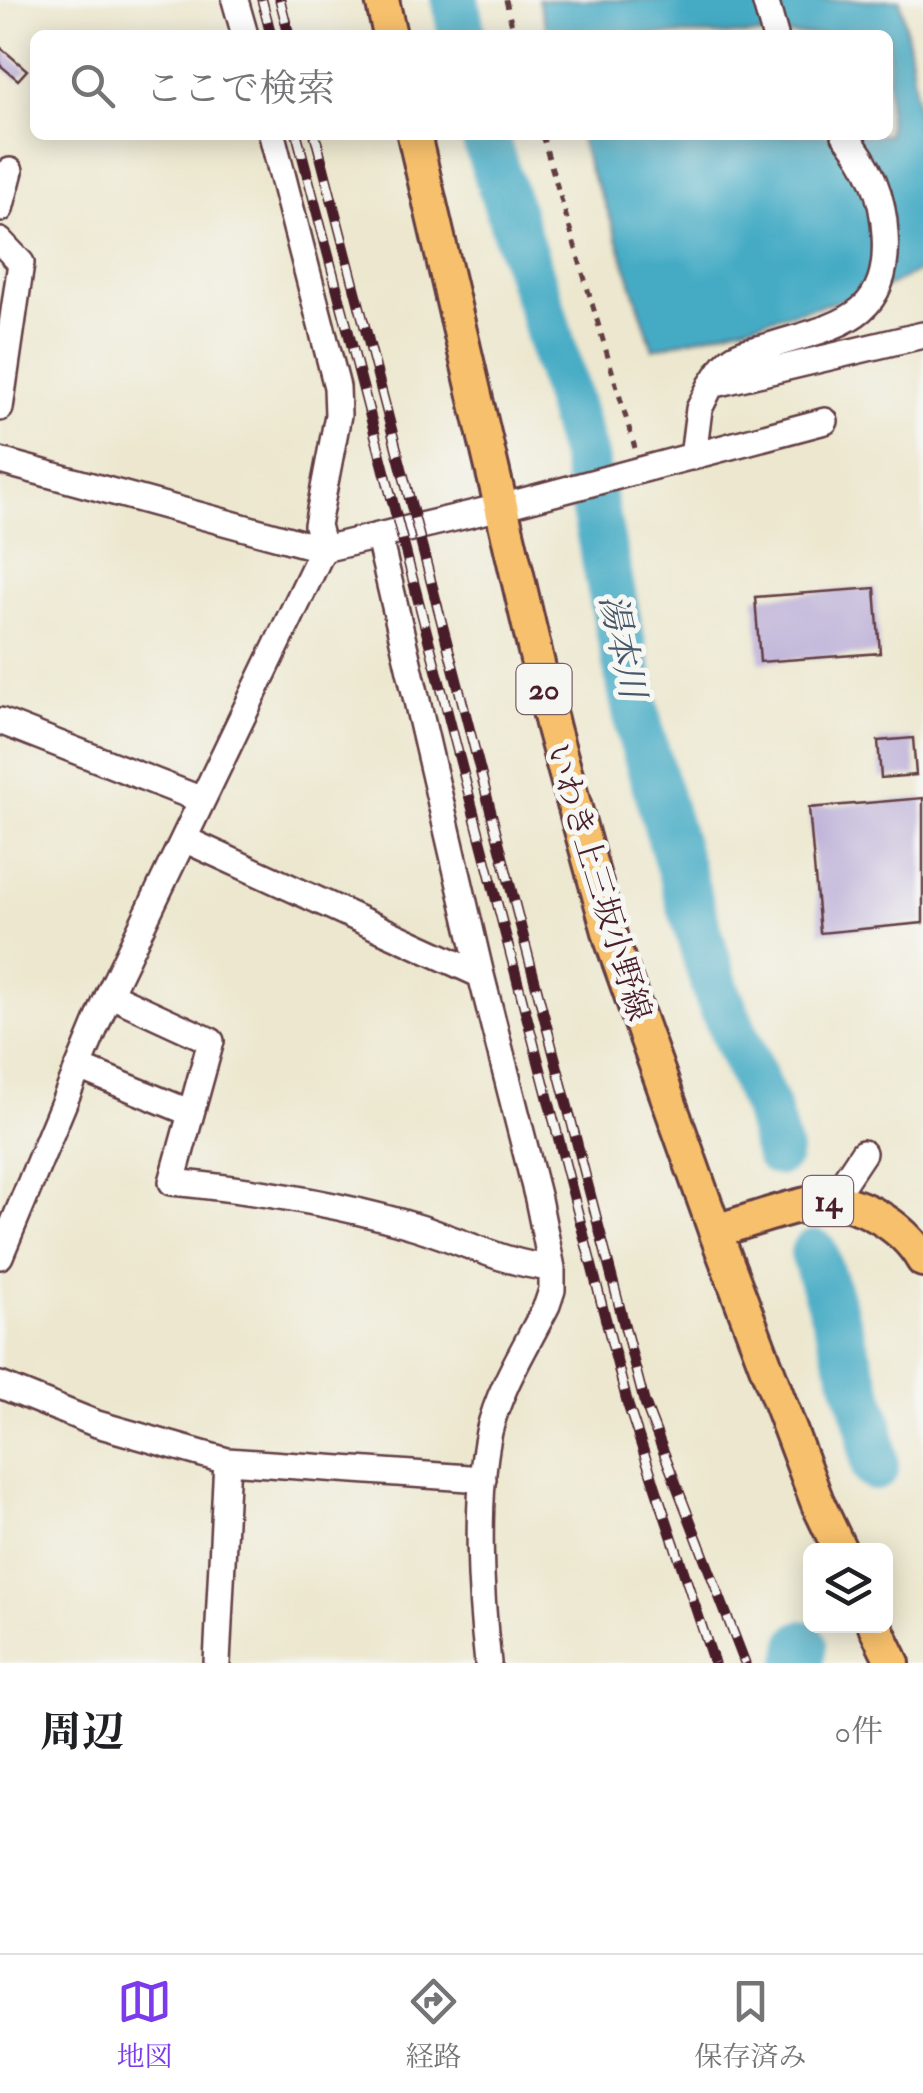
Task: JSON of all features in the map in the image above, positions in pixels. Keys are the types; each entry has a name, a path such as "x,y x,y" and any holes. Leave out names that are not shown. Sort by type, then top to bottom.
{"main road":[{"path":"382,0 389,30"},
{"name":"いわき上三坂小野線","path":"415,140 553,728 611,939 716,1231 818,1504 837,1543"},
{"name":"14","path":"716,1231 814,1202 832,1201 881,1218 914,1245 923,1260"},
{"path":"878,1633 892,1663"}],"street":[{"path":"236,0 244,30"},
{"path":"765,0 774,30"},
{"path":"0,1256 9,1210 323,550 317,525 336,428 337,386 273,140"},
{"path":"693,457 699,409 731,358 822,329 868,307 880,290 887,261 884,212 868,163 850,140"},
{"path":"0,209 10,171"},
{"path":"0,241 21,263 0,408"},
{"path":"711,385 923,335"},
{"path":"0,462 323,550 824,421"},
{"path":"378,538 552,1268 547,1306 499,1401 489,1431 483,1479 482,1575 488,1663"},
{"path":"0,722 202,800"},
{"path":"184,839 480,974"},
{"path":"109,994 212,1040 172,1182 246,1189 418,1228 528,1266 552,1268"},
{"path":"79,1067 191,1113"},
{"path":"832,1201 863,1153"},
{"path":"0,1385 97,1424 226,1461 483,1479"},
{"path":"217,1663 226,1461"}],"path":[{"path":"506,0 513,30"},
{"path":"543,140 633,471"}],"water":[{"path":"538,0 900,0 919,134 923,269 880,290 653,349 580,140 893,140 893,30 547,30"}],"building":[{"path":"0,47 27,70 18,80 0,65"},
{"path":"875,588 880,653 760,662 755,597"},
{"path":"913,738 916,775 881,778 878,741"},
{"path":"923,798 923,923 820,933 809,808"}],"waterway":[{"name":"湯本川","path":"455,0 461,30"},
{"name":"湯本川","path":"486,140 542,310 584,457 641,736 716,991 766,1108 778,1152"},
{"path":"558,363 574,355"},
{"name":"湯本川","path":"814,1253 869,1423 875,1467"},
{"name":"湯本川","path":"799,1663 803,1644"}],"railway":[{"path":"262,0 270,30"},
{"path":"280,0 288,30"},
{"path":"298,140 628,1405 714,1663"},
{"path":"316,140 644,1401 745,1663"}]}
